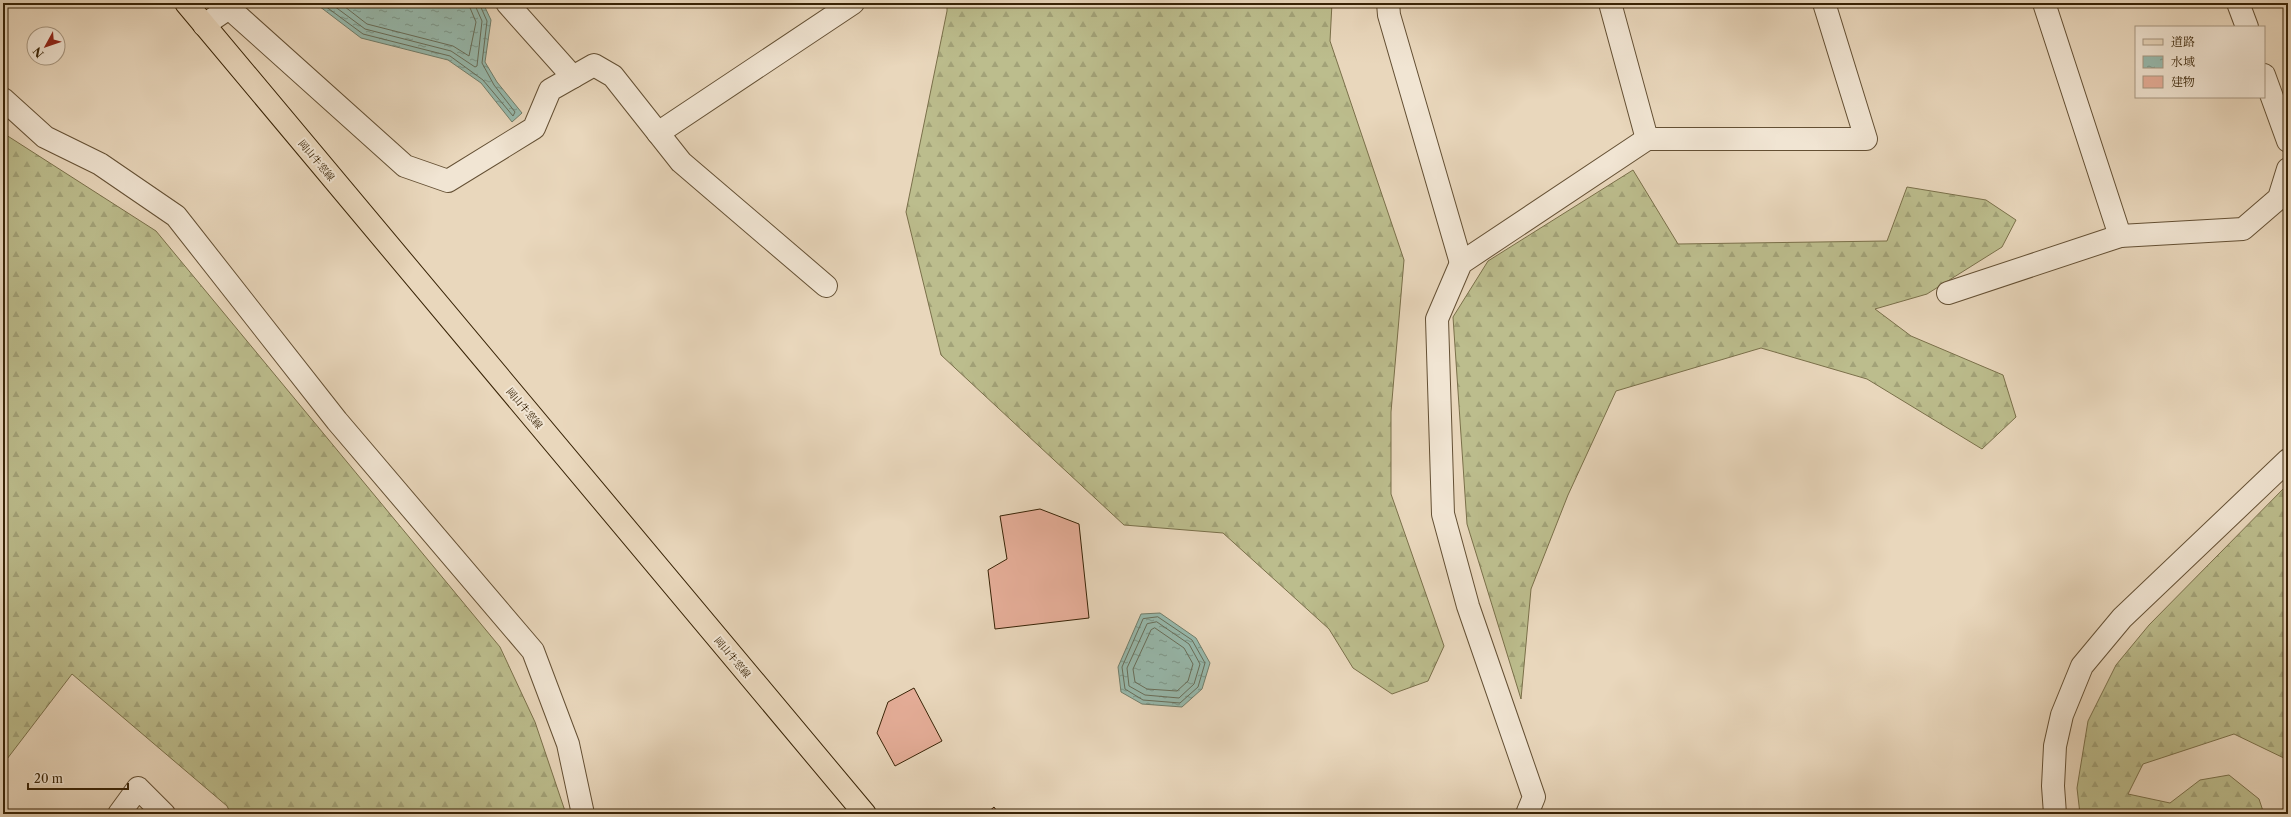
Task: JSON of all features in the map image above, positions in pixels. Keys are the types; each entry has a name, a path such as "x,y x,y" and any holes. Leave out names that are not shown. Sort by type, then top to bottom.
{"main road":[{"name":"岡山牛窓線","path":"186,3 865,814"}],"street":[{"path":"507,3 573,77"},
{"path":"658,133 853,3"},
{"path":"1388,3 1389,15 1461,263"},
{"path":"1610,3 1647,139"},
{"path":"1527,814 1534,797 1468,606 1443,514 1437,319 1461,263 1647,139 1866,138 1824,3"},
{"path":"2044,3 2120,236"},
{"path":"2238,3 2246,26"},
{"path":"204,25 229,8 404,166 448,181 534,128 550,90 594,65 613,76 681,162 826,286"},
{"path":"2265,78 2288,141"},
{"path":"3,99 45,137 100,164 176,216 337,422 533,651 568,744 583,814"},
{"path":"1948,293 2120,236 2243,229 2279,198 2288,169"},
{"path":"2055,814 2053,786 2055,746 2062,715 2082,666 2122,618 2288,460"},
{"path":"119,814 138,788 164,814"}],"green space":[{"path":"947,3 1332,3 1330,41 1404,260 1391,412 1391,494 1444,646 1428,681 1392,694 1353,668 1329,629 1223,533 1124,525 941,355 906,212 947,11"},
{"path":"3,133 156,231 500,647 535,722 566,814 231,814 227,806 72,674 7,759 3,780"},
{"path":"1633,170 1678,244 1887,241 1907,187 1986,200 2016,220 2002,247 1927,294 1875,309 1911,336 2003,375 2016,417 1982,449 1867,379 1761,348 1616,391 1568,495 1531,589 1521,699 1467,524 1453,317 1488,261"},
{"path":"2288,484 2288,760 2234,734 2143,764 2128,794 2170,803 2200,780 2229,775 2259,799 2264,814 2080,814 2077,788 2088,721 2116,665 2149,625"}],"water":[{"path":"315,3 483,3 491,20 485,62 497,82 522,113 512,122 481,83 448,60 361,38"},
{"path":"1160,613 1196,638 1210,663 1202,689 1182,707 1142,704 1121,692 1118,667 1141,614"}],"building":[{"path":"1040,509 1079,524 1089,618 995,629 988,570 1007,559 1000,516"},
{"path":"914,688 942,741 895,766 877,733 888,702"},
{"path":"994,807 999,814 986,814"}]}
